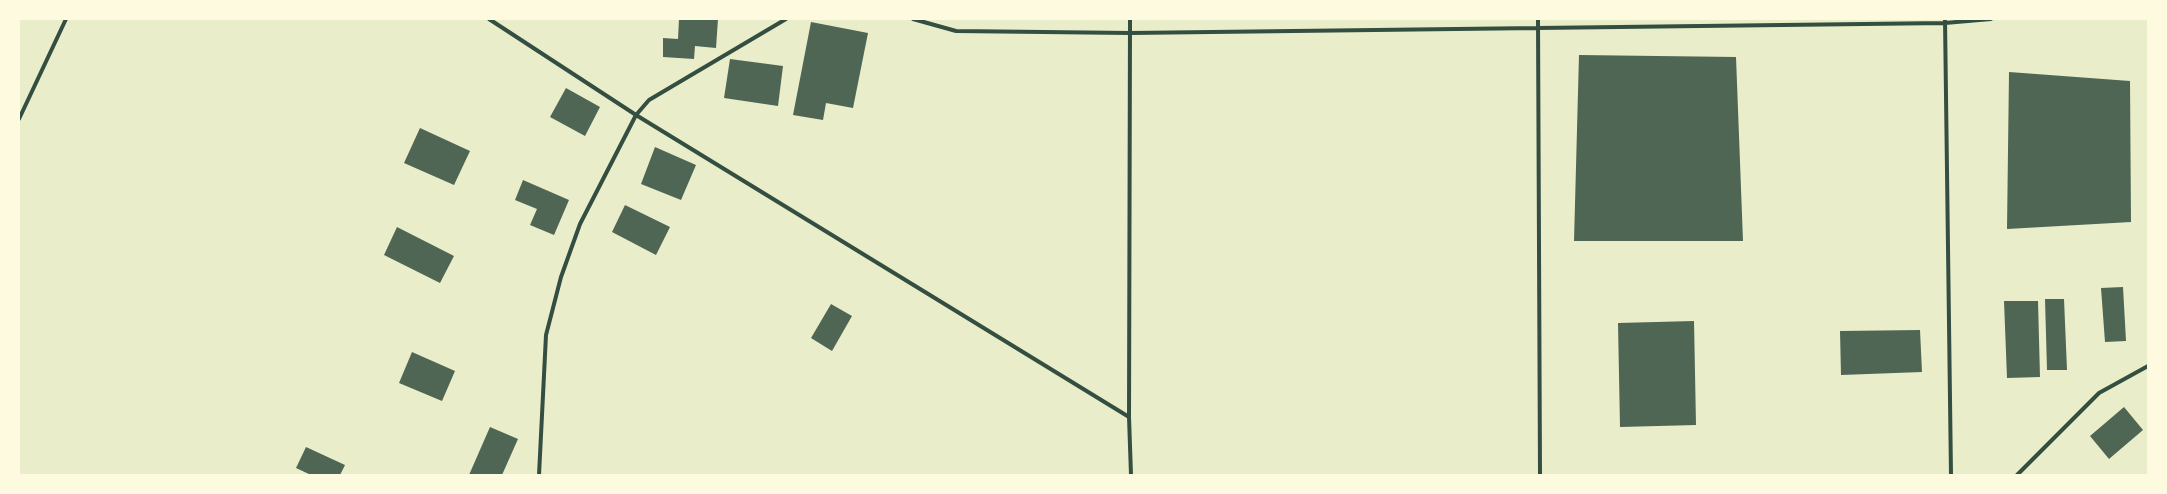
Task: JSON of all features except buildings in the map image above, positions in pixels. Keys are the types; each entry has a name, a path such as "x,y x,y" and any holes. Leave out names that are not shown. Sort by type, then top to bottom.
{"street":[{"path":"19,119 66,19"},
{"path":"489,19 636,115 1128,417"},
{"path":"540,475 546,335 559,284 580,224 636,115 649,100 786,19"},
{"path":"913,19 956,31 1130,33 1538,29 1991,19"},
{"path":"1130,19 1128,417 1131,475"},
{"path":"1538,19 1540,475"},
{"path":"1945,21 1951,475"},
{"path":"2017,475 2099,393 2148,366"}]}
